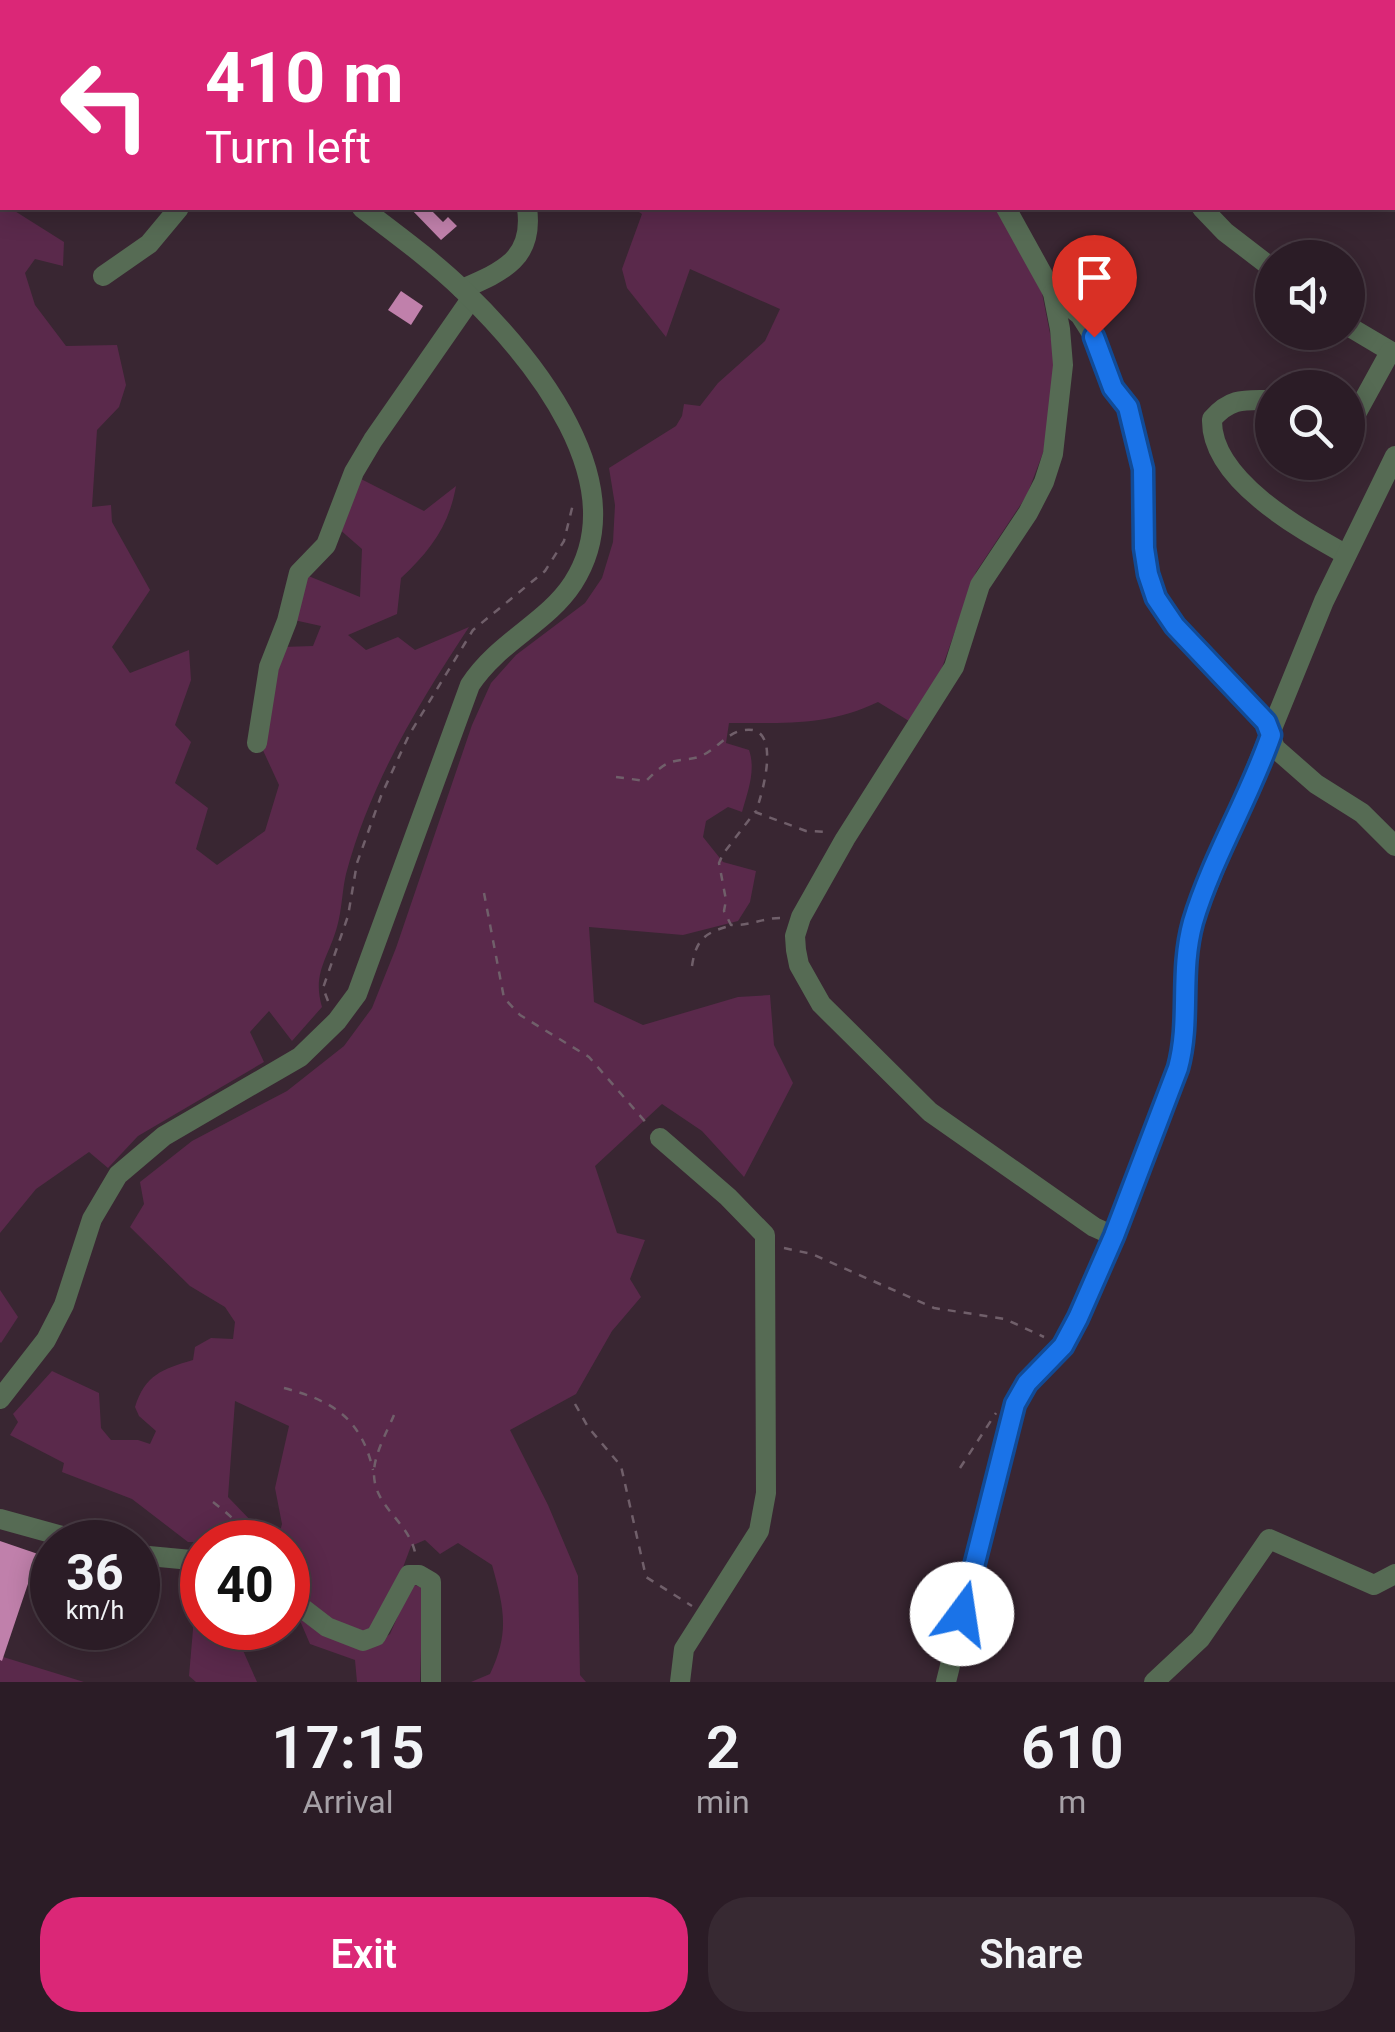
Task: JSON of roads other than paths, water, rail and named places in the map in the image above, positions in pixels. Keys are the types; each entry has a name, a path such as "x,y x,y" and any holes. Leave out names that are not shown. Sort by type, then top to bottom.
{"street":[{"path":"103,276 149,244 178,210"},
{"path":"0,1398 31,1361 55,1323 92,1219 118,1174 178,1127 300,1057 337,1022 357,994 470,685 495,653 553,606 573,582 588,548 594,505 580,446 566,418 521,354 467,294 368,210"},
{"path":"257,743 269,666 288,621 299,573 326,544 354,472 467,294 520,256 530,231 528,210"},
{"path":"1007,210 1052,293 1064,365 1053,454 1028,513 980,585 954,667 845,839 795,936 799,964 820,1004 847,1034 930,1112 1094,1227 1114,1236"},
{"path":"1204,210 1255,255"},
{"path":"1052,293 1080,315 1094,337 1113,388 1128,407 1143,469 1144,548 1156,598 1175,626 1266,722 1275,748 1316,784 1362,813 1395,846"},
{"path":"1365,336 1392,353 1365,399"},
{"path":"1255,401 1231,402 1220,410 1212,420 1214,443 1232,469 1269,506 1345,554"},
{"path":"946,1682 1015,1404 1027,1383 1063,1346 1114,1236 1184,1046 1184,966 1194,920 1345,554 1395,456"},
{"path":"660,1138 728,1197 765,1235 766,1244 766,1493 759,1531 684,1649 680,1682"},
{"path":"0,1519 30,1527"},
{"path":"1154,1682 1200,1639 1270,1539 1374,1585 1395,1574"},
{"path":"310,1614 328,1627 363,1641 376,1636 409,1575 430,1582 431,1682"}]}
